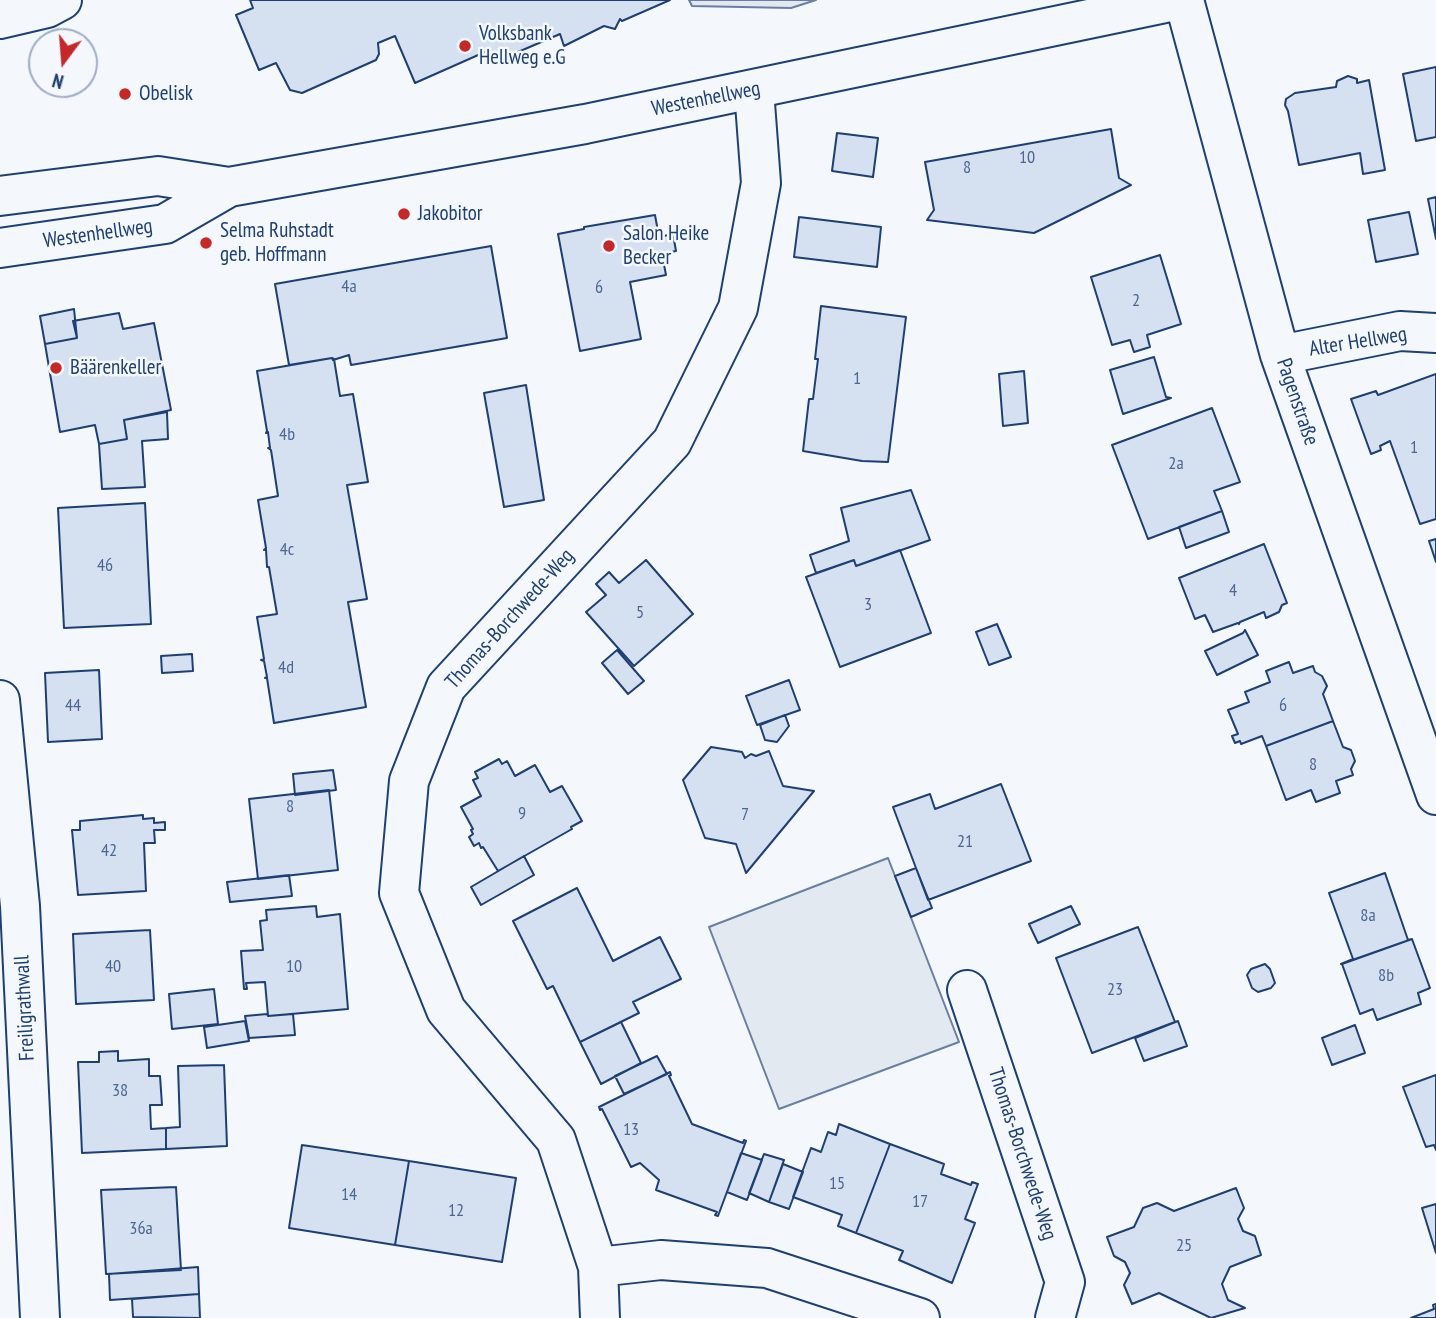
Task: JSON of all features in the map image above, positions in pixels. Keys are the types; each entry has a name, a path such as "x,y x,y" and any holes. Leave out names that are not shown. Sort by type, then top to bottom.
{"street":[{"path":"0,19 47,8 62,0"},
{"name":"Westenhellweg","path":"0,196 158,176 229,187 402,158 754,90 1182,0"},
{"name":"Pagenstraße","path":"1182,0 1280,355 1436,795"},
{"name":"Thomas-Borchwede-Weg","path":"600,1318 598,1267 556,1140 446,1010 399,893 410,781 446,687 672,442 738,308 761,183 754,90"},
{"name":"Westenhellweg","path":"0,248 165,224 229,187"},
{"name":"Alter Hellweg","path":"1280,355 1400,331 1436,333"},
{"name":"Freiligrathwall","path":"0,700 20,905 40,1318"},
{"name":"Thomas-Borchwede-Weg","path":"967,990 1065,1282 1055,1318"},
{"path":"598,1267 661,1260 767,1268 919,1318"}],"shaded area":[{"path":"689,0 816,0 791,8 692,6"},
{"path":"888,858 959,1042 779,1109 709,927"}],"building":[{"name":"Volksbank Hellweg e.G","path":"250,0 670,0 622,21 620,19 615,29 604,26 564,46 560,34 490,64 485,52 415,83 395,36 378,43 379,54 376,60 302,93 290,90 276,63 259,70 236,15 253,8"},
{"path":"1436,67 1436,137 1416,141 1403,74"},
{"path":"1348,76 1357,79 1357,83 1369,80 1385,170 1363,174 1360,153 1299,165 1285,105 1286,99 1295,93 1336,87 1337,81"},
{"path":"1111,129 1119,178 1131,185 1034,233 927,220 934,210 925,162"},
{"path":"837,133 878,138 873,177 832,171"},
{"path":"1436,197 1436,239 1428,199"},
{"path":"1409,212 1418,254 1376,262 1368,220"},
{"path":"655,215 659,237 673,234 676,251 662,254 666,275 630,282 641,339 580,351 558,234"},
{"path":"799,217 881,227 877,267 794,257"},
{"path":"491,246 507,338 351,365 349,355 333,360 332,358 289,365 275,284"},
{"path":"1160,255 1181,324 1147,335 1150,347 1134,352 1130,340 1112,345 1091,277"},
{"path":"821,306 906,317 888,462 862,461 803,451 809,399 813,399 818,359 815,359"},
{"path":"74,309 77,338 45,344 40,316"},
{"path":"119,313 123,329 154,323 171,410 124,420 127,439 99,444 95,425 60,432 45,344 77,338 73,321"},
{"path":"1154,357 1166,397 1171,398 1123,414 1110,370"},
{"path":"332,358 340,396 353,394 368,482 347,485 367,599 348,602 366,707 274,723 264,661 261,660 264,659 257,617 277,614 266,549 264,550 266,548 258,500 278,496 257,371"},
{"path":"1024,371 1028,423 1003,426 999,374"},
{"path":"1436,374 1436,519 1420,524 1390,441 1380,446 1381,450 1371,454 1351,399 1376,391 1378,395"},
{"path":"526,385 544,500 504,507 484,393"},
{"path":"1212,408 1240,482 1214,491 1222,511 1148,539 1112,445"},
{"path":"167,412 168,439 142,441 145,487 102,489 99,444 127,439 124,420"},
{"path":"911,490 930,540 856,566 854,560 816,573 810,555 849,541 841,508"},
{"path":"145,503 151,624 64,628 58,508"},
{"path":"1222,511 1229,532 1186,548 1179,527"},
{"path":"1436,539 1436,562 1429,541"},
{"path":"1264,544 1287,603 1282,605 1279,612 1266,618 1264,612 1213,632 1205,615 1195,619 1179,578"},
{"path":"900,550 931,633 840,667 806,577 854,560 856,566"},
{"path":"646,560 693,614 634,666 586,612 606,595 596,584 609,572 619,583"},
{"path":"997,624 1011,657 989,665 976,632"},
{"path":"1245,630 1258,655 1217,675 1205,651"},
{"path":"617,650 644,681 628,694 602,663"},
{"path":"192,654 193,671 162,673 161,656"},
{"path":"1289,662 1293,673 1313,666 1315,672 1322,676 1327,686 1323,694 1333,721 1266,746 1262,736 1241,744 1240,741 1235,743 1232,736 1238,734 1228,710 1249,702 1245,692 1270,682 1266,671"},
{"path":"99,670 102,739 48,742 45,673"},
{"path":"789,680 800,710 757,725 746,696"},
{"path":"785,715 789,726 777,742 765,740 760,725"},
{"path":"1333,721 1343,747 1351,750 1355,761 1351,769 1353,775 1336,781 1340,793 1316,802 1311,790 1286,800 1266,746"},
{"path":"711,747 742,752 745,758 751,754 756,756 769,751 783,786 814,791 746,873 736,844 705,838 683,780"},
{"path":"499,759 502,764 507,761 515,776 535,765 550,792 562,786 582,821 498,871 483,847 481,848 479,843 474,846 469,837 473,834 473,829 461,807 481,796 473,780 478,778 475,772"},
{"path":"333,770 336,790 295,795 293,774"},
{"path":"1001,784 1031,861 928,900 893,807 930,794 935,809"},
{"path":"329,790 338,870 258,879 249,799"},
{"path":"143,815 143,819 154,818 154,823 165,822 165,830 154,830 155,843 144,843 146,891 78,895 72,830 80,830 80,821"},
{"path":"524,856 534,875 481,905 471,887"},
{"path":"916,868 932,908 911,917 895,876"},
{"path":"1385,873 1408,940 1412,939 1341,964 1353,959 1329,893"},
{"path":"289,875 292,896 230,902 227,882"},
{"path":"577,888 613,961 660,937 681,979 633,1002 639,1013 580,1042 553,986 547,989 513,921"},
{"path":"316,906 317,917 340,914 348,1009 268,1016 265,982 246,983 247,989 244,989 241,951 263,950 260,921 267,920 266,910"},
{"path":"1071,906 1080,924 1038,943 1029,924"},
{"path":"1138,927 1175,1022 1092,1053 1056,958"},
{"path":"150,930 154,1000 76,1004 73,934"},
{"path":"1412,939 1430,988 1418,993 1421,1004 1377,1020 1373,1009 1360,1014 1342,964"},
{"path":"1265,964 1275,983 1271,988 1258,992 1252,988 1247,975 1251,969"},
{"path":"214,989 218,1024 172,1029 169,994"},
{"path":"293,1014 295,1035 249,1038 245,1016"},
{"path":"245,1021 249,1041 207,1048 204,1027"},
{"path":"1178,1021 1187,1046 1144,1061 1135,1038"},
{"path":"621,1022 641,1063 601,1084 580,1042"},
{"path":"1355,1025 1365,1053 1332,1065 1322,1038"},
{"path":"118,1051 118,1061 149,1059 149,1076 160,1076 162,1105 150,1105 151,1129 166,1128 166,1149 82,1153 78,1062 99,1062 99,1052"},
{"path":"657,1056 667,1074 624,1094 615,1076"},
{"path":"224,1065 227,1146 166,1149 166,1128 180,1127 178,1066"},
{"path":"670,1072 669,1076 692,1124 743,1143 746,1141 718,1216 715,1215 717,1212 656,1190 659,1180 640,1163 631,1167 599,1107"},
{"path":"1436,1075 1436,1150 1434,1145 1426,1147 1403,1087"},
{"path":"839,1124 890,1144 856,1233 838,1226 842,1215 793,1197 811,1148 821,1152 828,1132 836,1135"},
{"path":"890,1144 944,1164 941,1174 971,1185 972,1182 978,1184 965,1219 975,1223 952,1283 899,1260 903,1251 856,1233"},
{"path":"302,1145 409,1161 395,1245 289,1228"},
{"path":"741,1153 762,1160 747,1200 727,1192"},
{"path":"764,1154 784,1160 769,1202 749,1193"},
{"path":"409,1161 516,1178 502,1262 395,1245"},
{"path":"783,1164 803,1172 789,1209 769,1202"},
{"path":"176,1187 181,1270 106,1274 101,1190"},
{"path":"1236,1188 1244,1208 1238,1219 1243,1231 1255,1236 1261,1255 1230,1267 1222,1284 1228,1300 1245,1308 1211,1318 1159,1293 1132,1304 1124,1285 1130,1273 1125,1262 1114,1256 1107,1237 1134,1227 1143,1208 1157,1203 1174,1211"},
{"path":"1436,1204 1436,1253 1422,1208"},
{"path":"198,1267 199,1294 110,1300 109,1274"},
{"path":"199,1294 200,1318 133,1317 132,1299"},
{"path":"1436,1304 1436,1318 1411,1318 1434,1309 1433,1305"}],"place":[{"name":"Volksbank Hellweg e.G","path":"465,46"},
{"name":"Obelisk","path":"125,94"},
{"name":"Jakobitor","path":"404,214"},
{"name":"Selma Ruhstadt geb. Hoffmann","path":"206,243"},
{"name":"Salon Heike Becker","path":"609,246"},
{"name":"Bäärenkeller","path":"56,368"}]}
